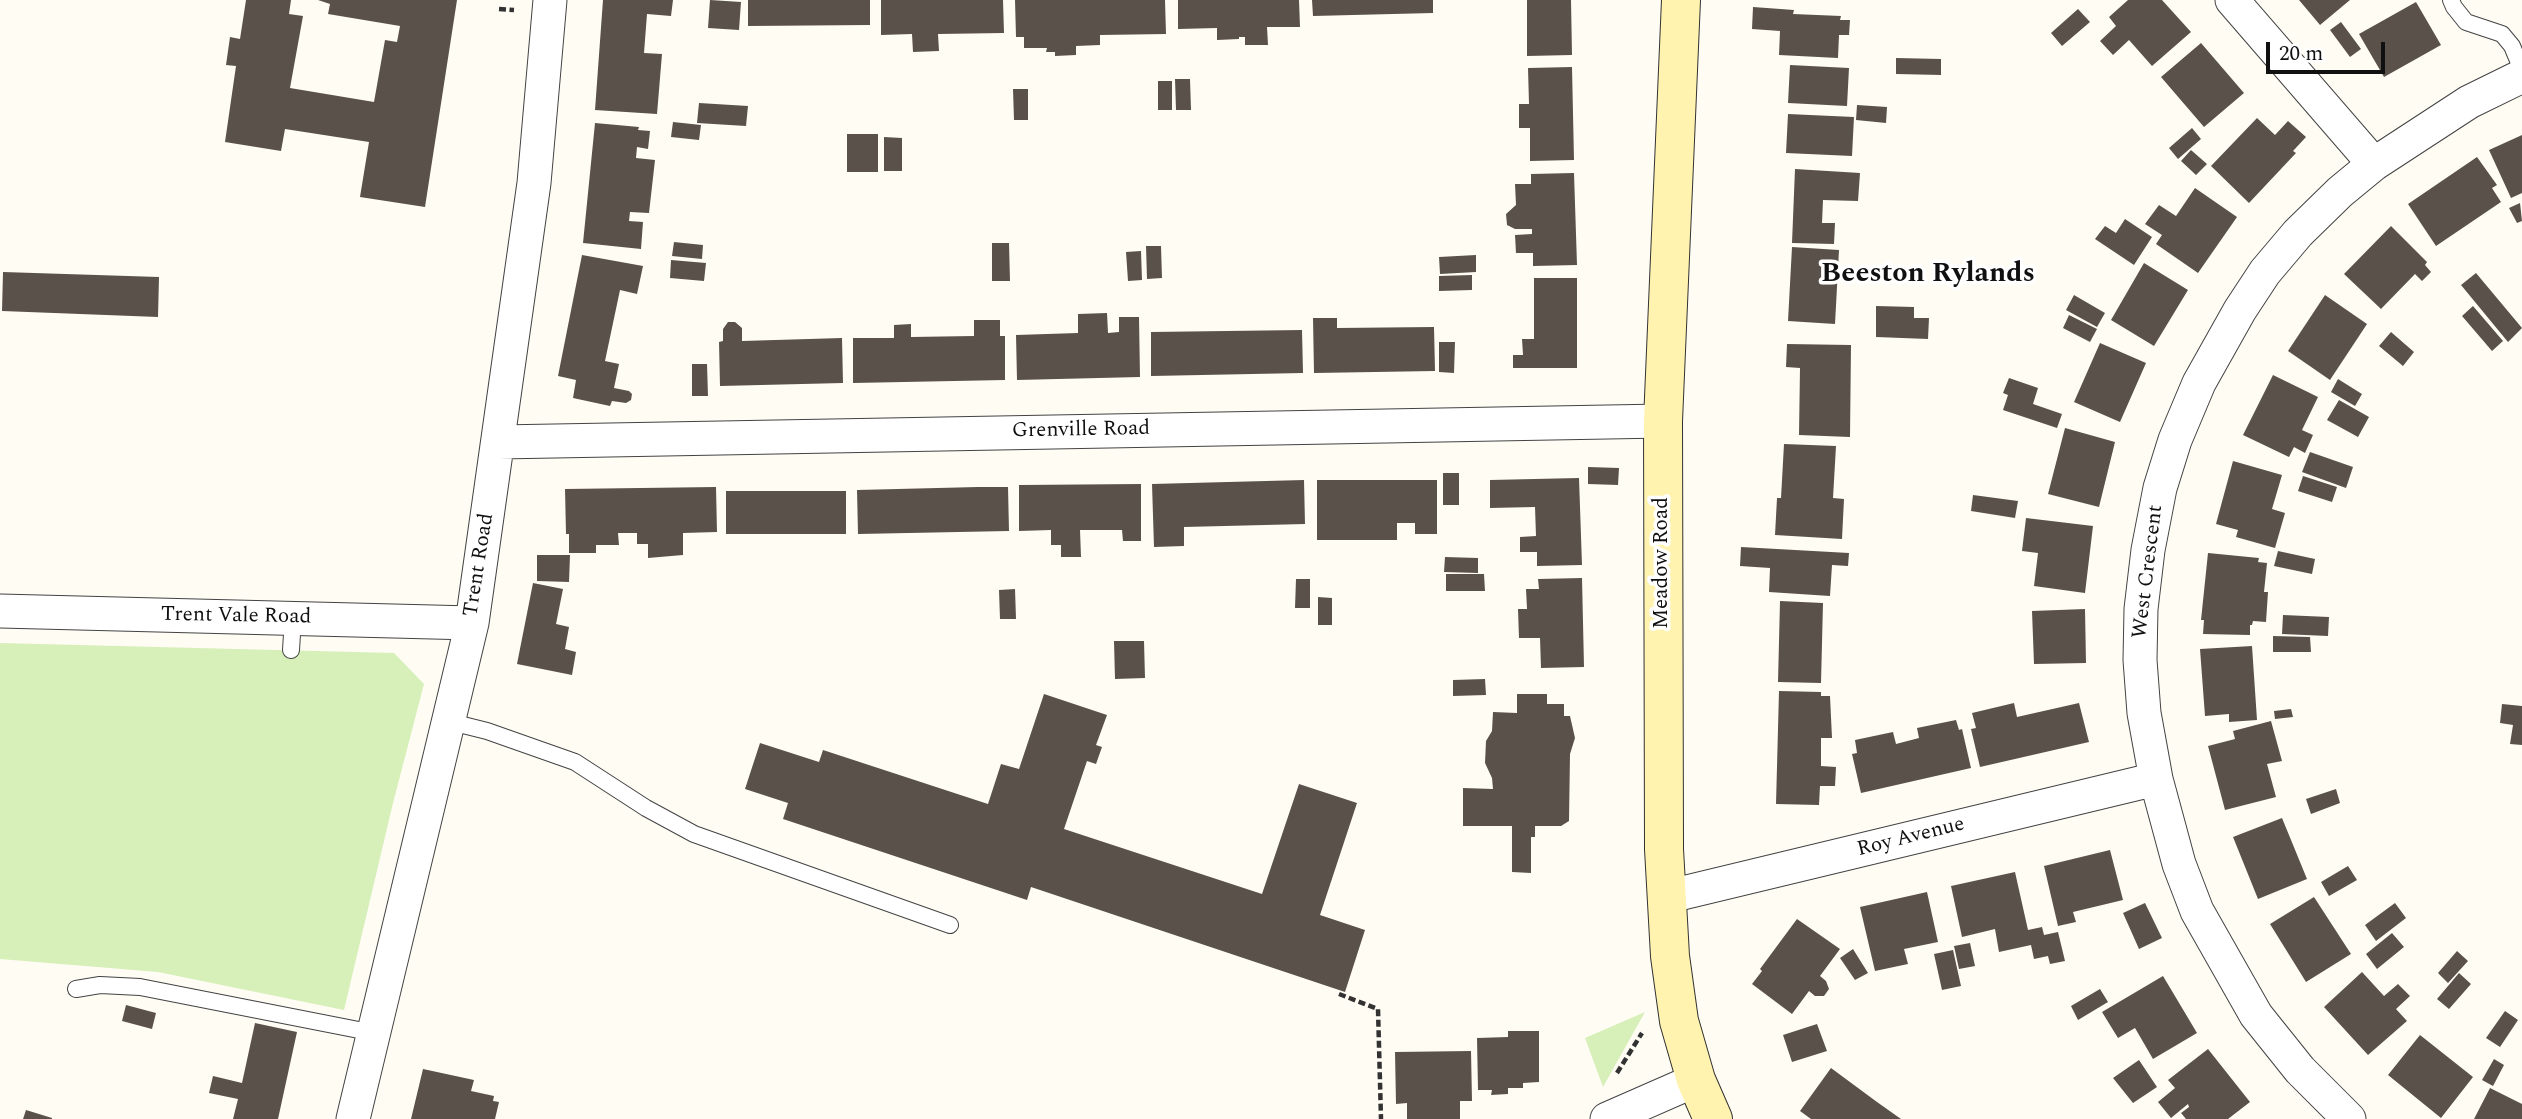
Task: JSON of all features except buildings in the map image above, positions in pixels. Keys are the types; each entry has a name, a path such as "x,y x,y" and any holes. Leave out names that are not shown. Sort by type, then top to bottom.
{"street":[{"name":"Trent Road","path":"353,1119 472,622 534,183 550,0"},
{"name":"Meadow Road","path":"1681,0 1663,421 1664,849 1673,981 1679,1021 1696,1080 1713,1119"},
{"path":"2232,0 2374,164"},
{"name":"West Crescent","path":"2349,1119 2300,1070 2256,1015 2197,911 2179,864 2156,779 2144,713 2140,660 2141,609 2160,488 2175,440 2210,362 2239,310 2265,272 2306,225 2374,164 2469,102 2522,76"},
{"name":"Grenville Road","path":"499,442 1663,421"},
{"name":"Trent Vale Road","path":"0,611 292,634 472,622"},
{"name":"Roy Avenue","path":"1667,897 2156,779"},
{"path":"1607,1119 1696,1080"}],"lane":[{"path":"2451,0 2466,22 2502,34 2512,46 2522,70"},
{"path":"447,721 486,731 575,762 646,808 694,834 950,925"},
{"path":"76,989 100,985 140,987 374,1033"}],"path":[{"path":"1611,1084 1673,981"},
{"path":"1339,994 1378,1009 1381,1119"}],"green space":[{"path":"0,643 394,653 424,684 344,1010 158,972 0,959"},
{"path":"1645,1012 1603,1087 1585,1038"}],"district":[{"name":"Beeston Rylands","path":"1928,276"}]}
